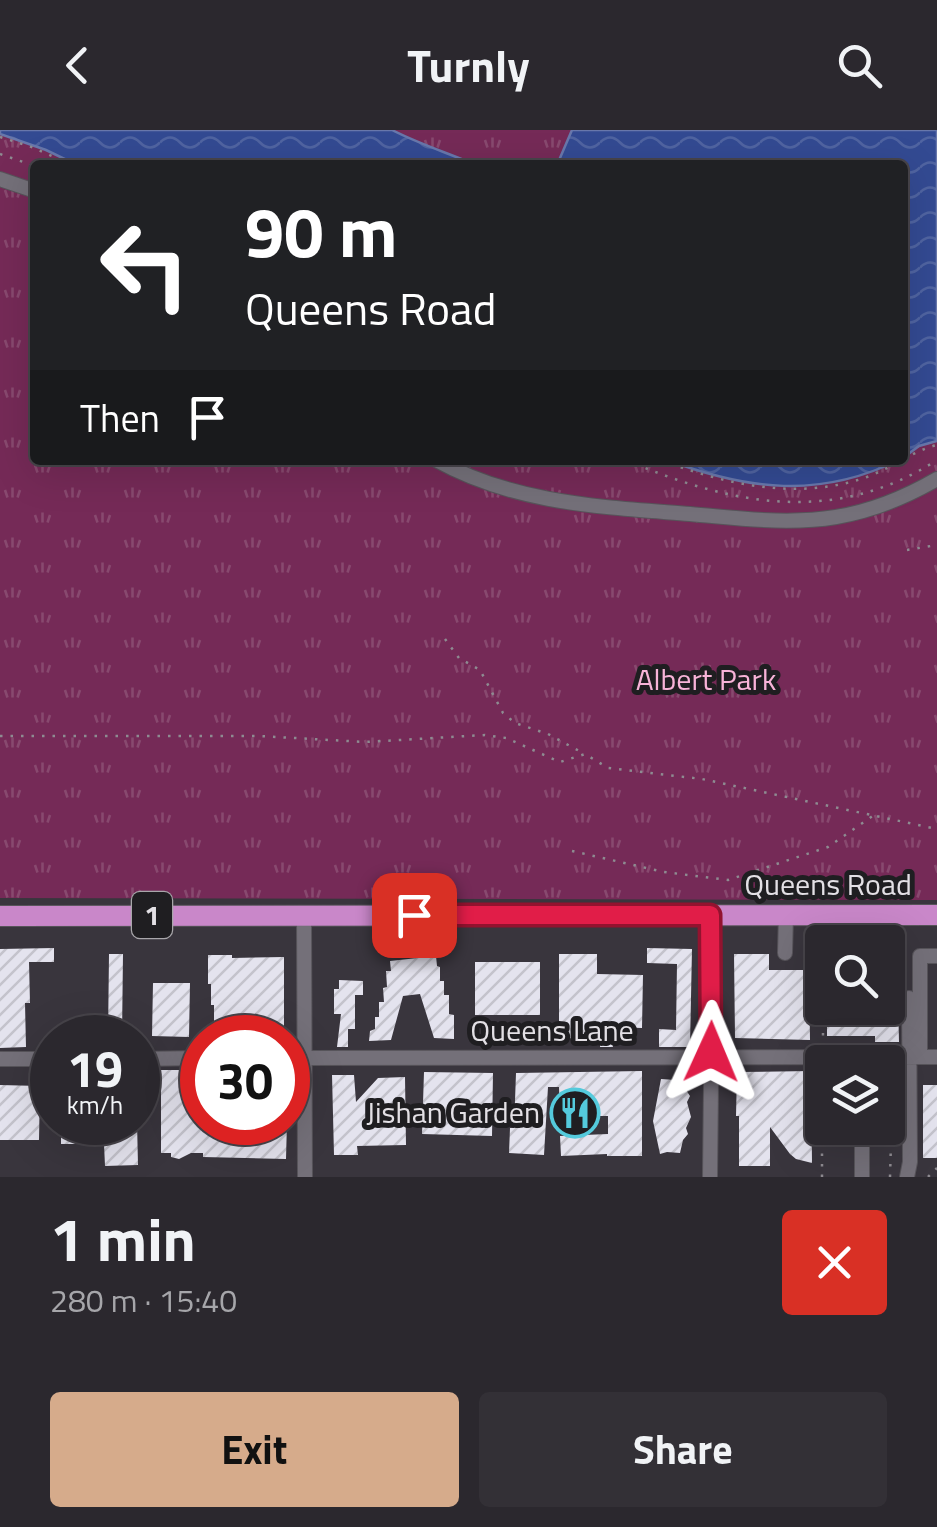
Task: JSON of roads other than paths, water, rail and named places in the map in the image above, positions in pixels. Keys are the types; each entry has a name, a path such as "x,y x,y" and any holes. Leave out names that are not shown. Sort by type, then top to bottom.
{"highway":[{"name":"Queens Road","path":"0,916 937,915"}],"street":[{"path":"0,180 30,189"},
{"path":"446,465 508,490 570,504 780,521 852,514 890,502 937,479"},
{"path":"304,915 305,1015"},
{"path":"710,915 710,1177"},
{"path":"785,953 786,915"},
{"path":"907,1177 920,956 937,956"},
{"path":"909,998 914,1057"},
{"name":"Queens Lane","path":"905,1058 937,1057"},
{"name":"Queens Lane","path":"310,1058 711,1058 805,1062"},
{"path":"0,1059 30,1059"},
{"path":"305,1145 305,1177"},
{"path":"862,1145 862,1177"}],"water":[{"path":"0,130 392,130 463,160 67,160 0,134"},
{"path":"572,130 937,130 937,441 908,454 908,160 559,160"},
{"path":"682,465 886,465 840,481 783,486"}],"place":[{"name":"Jishan Garden","path":"575,1113"}],"park label":[{"name":"Albert Park","path":"706,680"}]}
